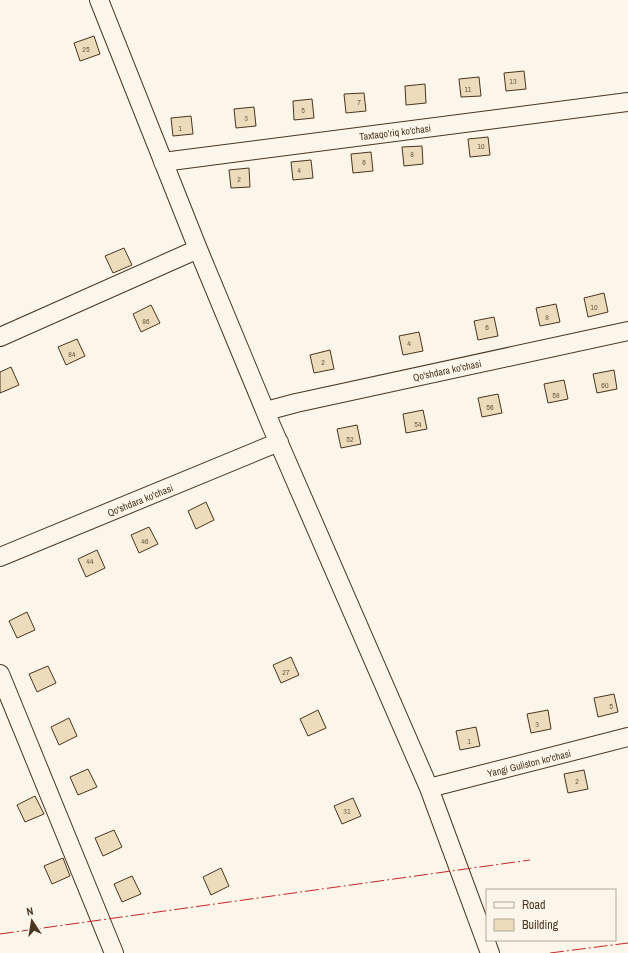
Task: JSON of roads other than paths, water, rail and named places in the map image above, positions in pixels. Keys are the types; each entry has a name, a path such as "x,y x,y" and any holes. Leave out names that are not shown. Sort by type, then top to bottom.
{"street":[{"path":"98,0 198,250 279,442 429,788 490,953"},
{"name":"Taxtaqo'riq ko'chasi","path":"163,162 628,102"},
{"path":"0,337 198,250"},
{"name":"Qo'shdara ko'chasi","path":"266,411 296,403 628,331"},
{"name":"Qo'shdara ko'chasi","path":"0,557 279,442"},
{"path":"0,674 114,953"},
{"name":"Yangi Guliston ko'chasi","path":"429,788 628,737"}]}
